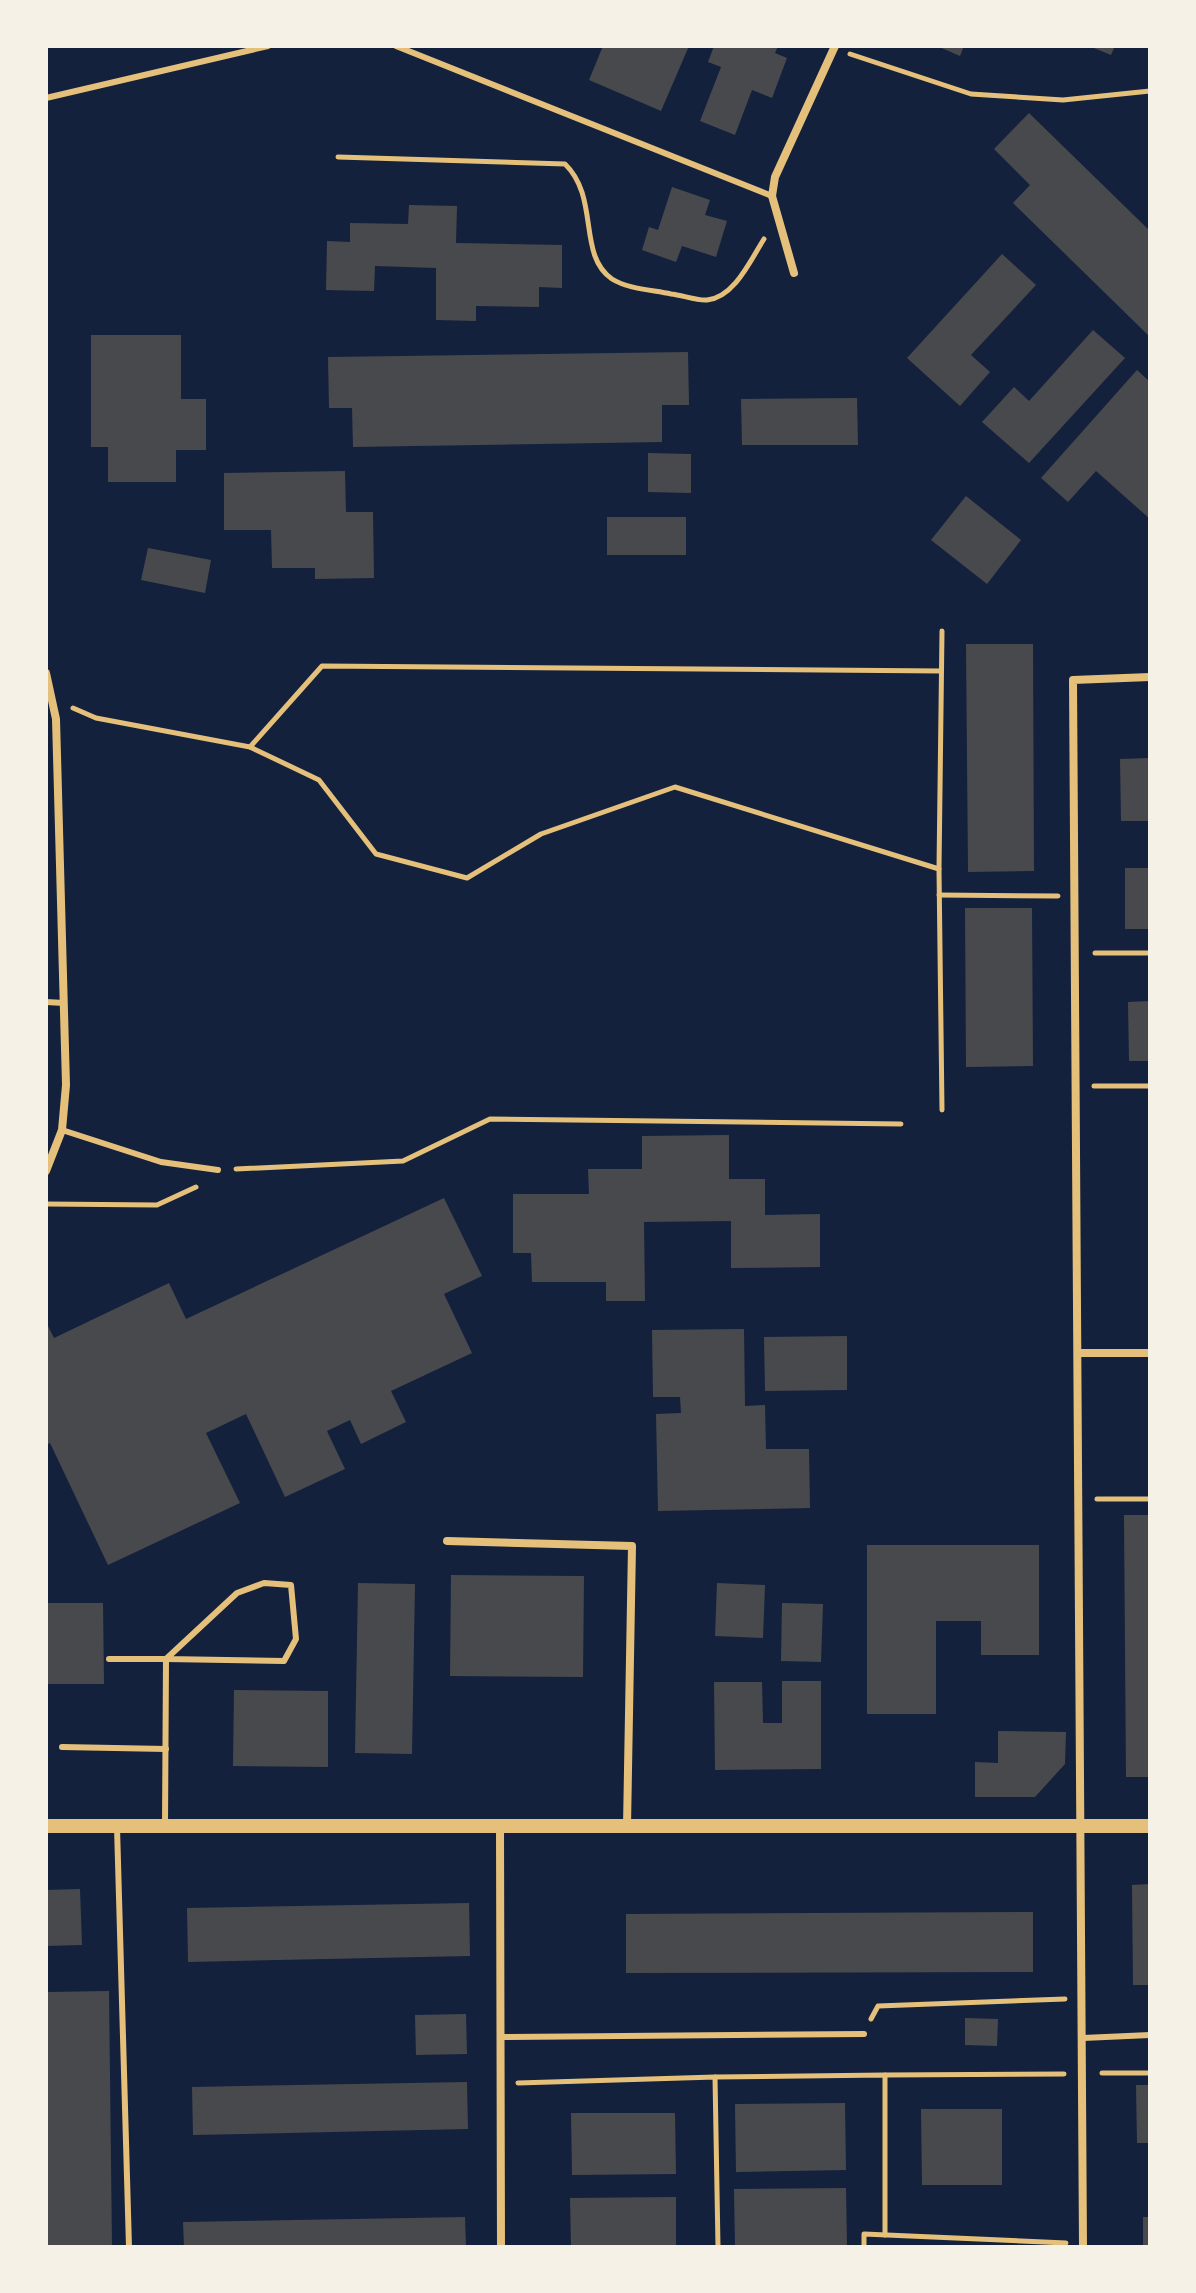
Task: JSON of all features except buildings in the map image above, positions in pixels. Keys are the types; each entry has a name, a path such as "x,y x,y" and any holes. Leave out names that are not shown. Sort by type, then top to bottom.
{"street":[{"path":"794,273 772,196 775,177 834,47"},
{"path":"46,673 54,700 66,1085 62,1130 46,1171"},
{"path":"1083,2245 1083,1826 1073,680 1150,677"},
{"path":"1079,1353 1150,1353"},
{"path":"447,1541 632,1546 627,1826"},
{"path":"46,1826 1150,1826"},
{"path":"500,1826 501,2247"}],"lane":[{"path":"46,98 268,46"},
{"path":"396,46 772,196"},
{"path":"46,89 54,94"},
{"path":"46,1002 64,1003"},
{"path":"62,1130 161,1162 218,1170"},
{"path":"109,1659 166,1659 284,1661 296,1639 291,1585 264,1583 237,1593 166,1659 165,1826"},
{"path":"62,1747 166,1749"},
{"path":"117,1826 129,2247"},
{"path":"501,2037 864,2034"},
{"path":"1083,2038 1150,2035"}],"path":[{"path":"834,47 971,94 1063,100 1150,91"},
{"path":"338,157 565,164 577,176 585,194 589,236 610,278 627,285 707,300 723,294 736,281 779,217"},
{"path":"942,631 939,869 942,1110"},
{"path":"250,747 322,666 941,671"},
{"path":"54,700 96,718 250,747 319,780 376,854 467,878 541,834 675,787 939,869"},
{"path":"939,895 1075,897"},
{"path":"1075,953 1150,953"},
{"path":"1077,1086 1150,1086"},
{"path":"46,1204 157,1205 187,1193 218,1170 403,1161 490,1119 901,1124"},
{"path":"1080,1500 1150,1499"},
{"path":"864,2034 878,2006 1083,1999"},
{"path":"501,2083 715,2077 1150,2073"},
{"path":"885,2075 885,2235"},
{"path":"715,2077 718,2247"},
{"path":"864,2247 864,2234 1083,2245"}]}
